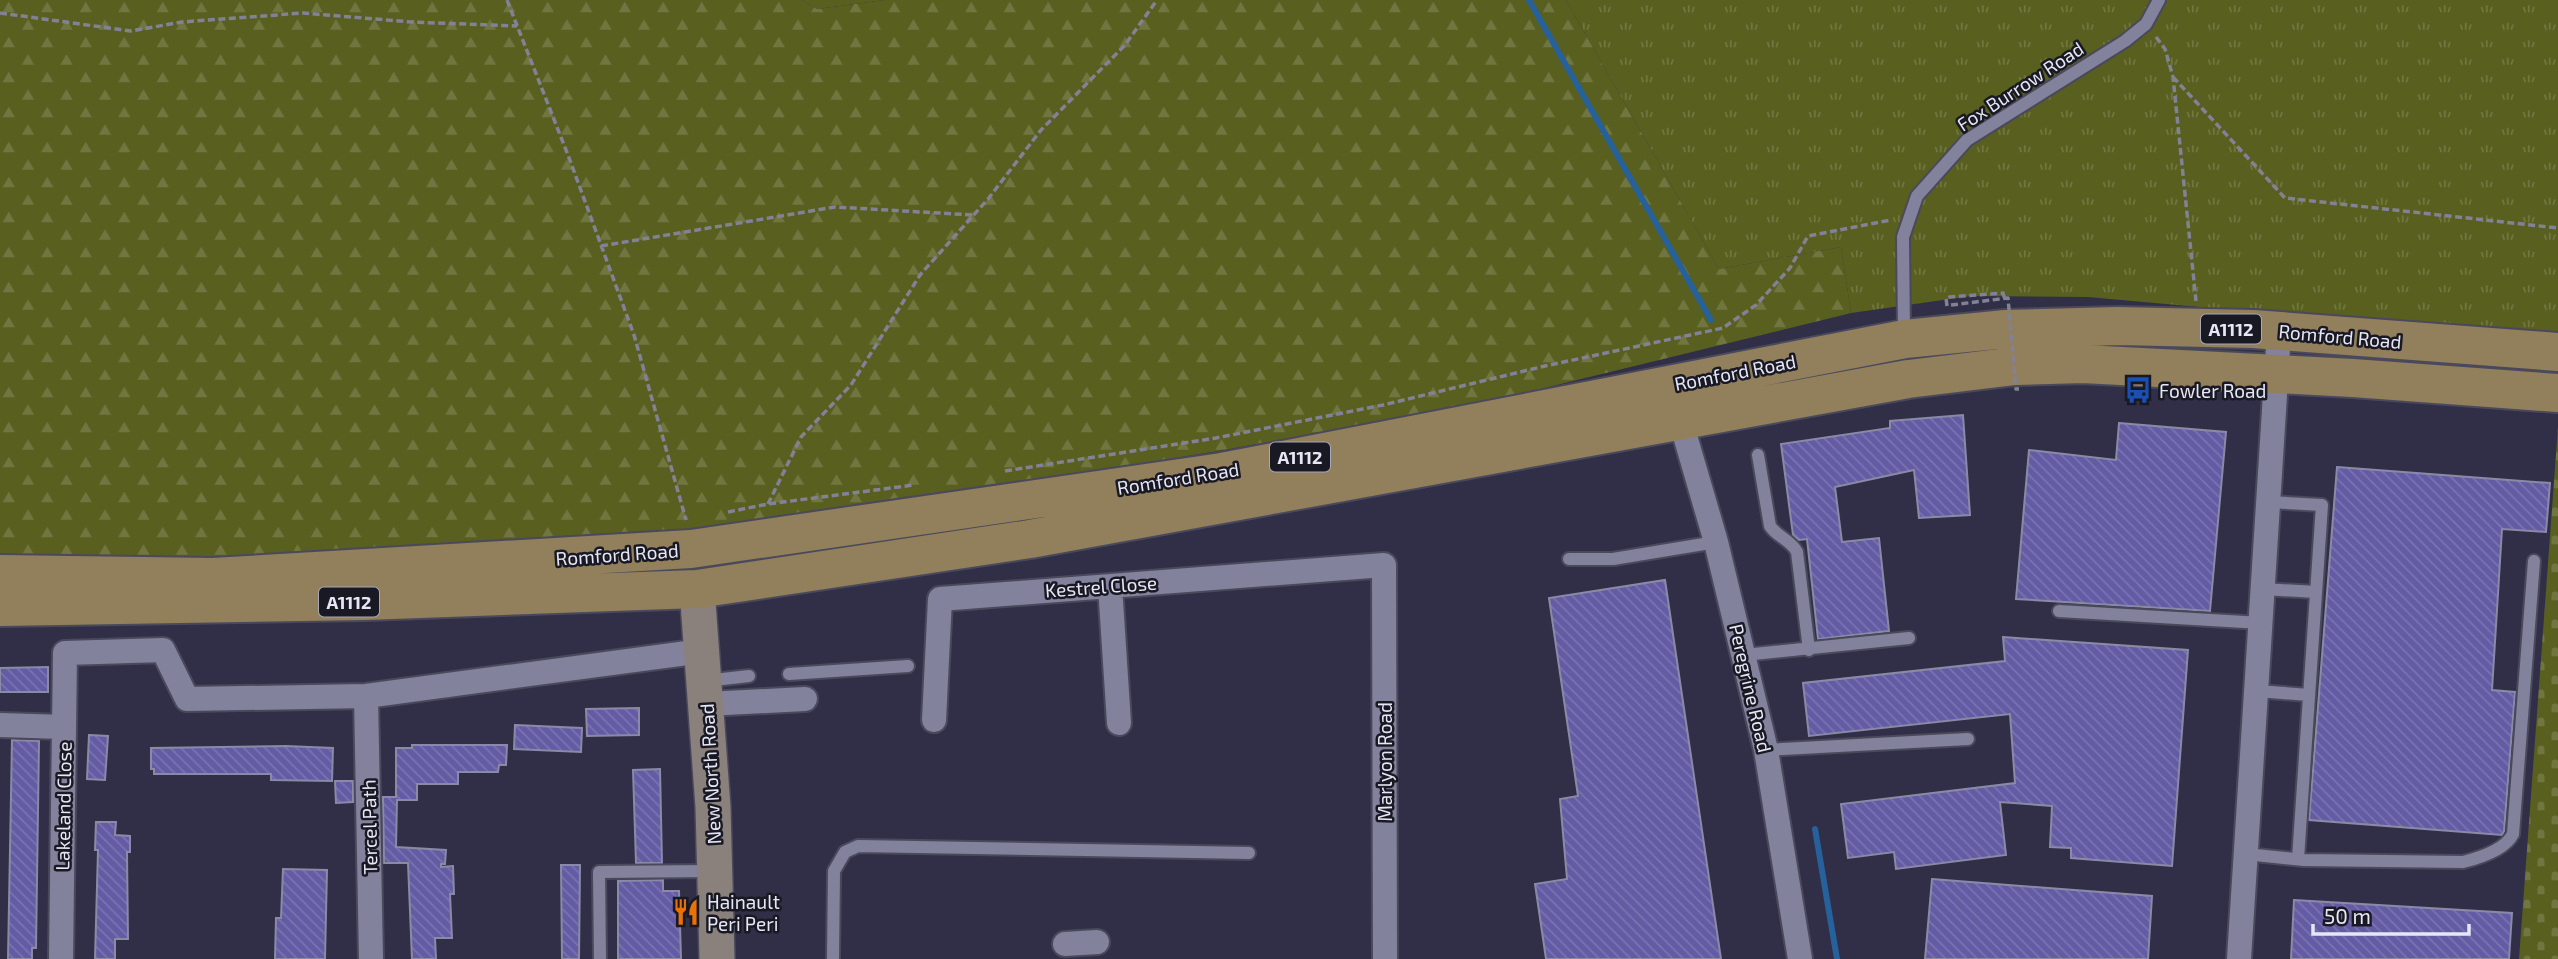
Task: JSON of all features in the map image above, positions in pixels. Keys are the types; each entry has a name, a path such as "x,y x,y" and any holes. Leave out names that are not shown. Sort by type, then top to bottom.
{"main road":[{"name":"Romford Road","path":"0,607 365,601 698,589 1030,540 1681,422 2006,328 2066,326 2280,332 2558,352"},
{"name":"Romford Road","path":"0,574 213,577 688,534 764,522 1222,472 1906,359 2015,366 2083,364 2353,378 2558,393"},
{"path":"688,534 698,589"}],"street":[{"path":"2239,959 2280,332"},
{"name":"Peregrine Road","path":"1681,422 1716,542 1766,750 1800,959"},
{"name":"Kestrel Close","path":"934,720 940,598 1384,565"},
{"name":"Marlyon Road","path":"1384,565 1385,959"},
{"path":"1110,586 1119,723"},
{"name":"New North Road","path":"698,589 715,871 717,959"},
{"name":"Lakeland Close","path":"61,959 65,653 163,650 187,699 366,696"},
{"path":"366,696 704,679 805,699"},
{"name":"Tercel Path","path":"366,696 371,959"},
{"path":"0,725 64,727"}],"lane":[{"name":"Fox Burrow Road","path":"1906,359 1903,237 1917,196 1967,140 2126,41 2146,24 2159,0"},
{"path":"1758,455 1770,526 1794,546 1797,552 1809,650"},
{"path":"2269,502 2322,505 2298,859"},
{"path":"1569,559 1613,559 1716,542"},
{"path":"2246,854 2298,859 2463,862 2475,859 2510,841 2513,835 2534,561"},
{"path":"2263,589 2316,592"},
{"path":"2059,611 2261,623"},
{"path":"1744,655 1909,638"},
{"path":"789,674 908,666"},
{"path":"704,679 749,676"},
{"path":"2257,691 2309,695"},
{"path":"1766,750 1968,738"},
{"path":"833,959 834,871 845,852 858,846 1249,853"},
{"path":"600,959 599,872 715,871"}],"path":[{"path":"507,0 634,335 688,534"},
{"path":"764,522 801,437 851,386 920,275 973,215 1041,130 1125,45 1157,0"},
{"path":"0,13 131,31 183,22 303,13 411,22 517,26"},
{"path":"2146,24 2165,49 2173,77 2197,304"},
{"path":"2173,77 2285,198 2558,228"},
{"path":"601,246 835,207 973,215"},
{"path":"999,472 1216,438 1383,405 1545,366 1723,328 1756,305 1790,268 1808,236 1910,216"},
{"path":"2003,293 1946,298 1947,306 2008,298 2016,389 2019,388"},
{"path":"764,522 918,484"}],"green space":[{"path":"0,0 802,0 817,9 885,0 1566,0 1719,269 1841,247 1851,313 1500,399 1224,450 968,492 687,531 233,561 0,555"},
{"path":"802,0 885,0 817,9"},
{"path":"1566,0 2558,0 2558,335 2422,327 2088,297 1971,296 1851,313 1841,247 1719,269"},
{"path":"2558,427 2558,959 2519,959"}],"building":[{"path":"1963,415 1970,515 1919,518 1914,470 1835,487 1842,542 1879,538 1889,631 1818,639 1807,539 1799,540 1793,535 1781,444 1890,428 1890,421"},
{"path":"2119,423 2226,432 2210,611 2016,599 2029,450 2116,460"},
{"path":"2337,467 2550,483 2546,532 2502,529 2492,690 2515,692 2502,835 2309,820"},
{"path":"1665,580 1721,959 1546,959 1535,884 1567,879 1560,799 1578,796 1549,598"},
{"path":"2003,637 2188,650 2172,866 2071,858 2071,848 2050,847 2052,806 2000,802 2006,855 1896,869 1894,852 1848,858 1841,804 2015,783 2010,714 1809,736 1803,683 2005,661"},
{"path":"48,667 48,692 0,692 0,668"},
{"path":"639,708 639,735 587,736 586,709"},
{"path":"515,725 582,728 581,752 514,749"},
{"path":"89,735 108,736 105,780 87,779"},
{"path":"12,740 39,741 36,948 32,948 32,959 8,959"},
{"path":"412,745 507,745 506,765 499,765 498,772 458,772 458,784 417,784 417,800 397,800 396,847 446,850 445,864 441,864 441,867 453,866 454,894 450,894 452,938 435,938 436,959 412,959 408,863 384,863 383,797 396,797 396,748 412,748"},
{"path":"151,748 333,748 332,781 271,780 271,774 154,774 154,769 151,769"},
{"path":"660,769 662,863 636,863 633,770"},
{"path":"335,781 353,781 353,802 336,803"},
{"path":"96,822 116,822 115,835 130,836 130,852 127,852 128,939 115,939 115,959 95,959 98,850 95,850"},
{"path":"561,865 580,865 579,959 562,959"},
{"path":"283,869 327,870 325,959 275,959 276,918 281,918"},
{"path":"1932,879 2152,896 2148,959 1925,959"},
{"path":"663,880 663,891 679,891 681,959 618,959 618,881"},
{"path":"2294,900 2512,913 2509,959 2291,959"}],"waterway":[{"path":"1529,0 1711,320"},
{"path":"1815,829 1837,959"}],"place":[{"name":"Fowler Road","path":"2138,390"},
{"name":"Hainault Peri Peri","path":"686,912"}]}
